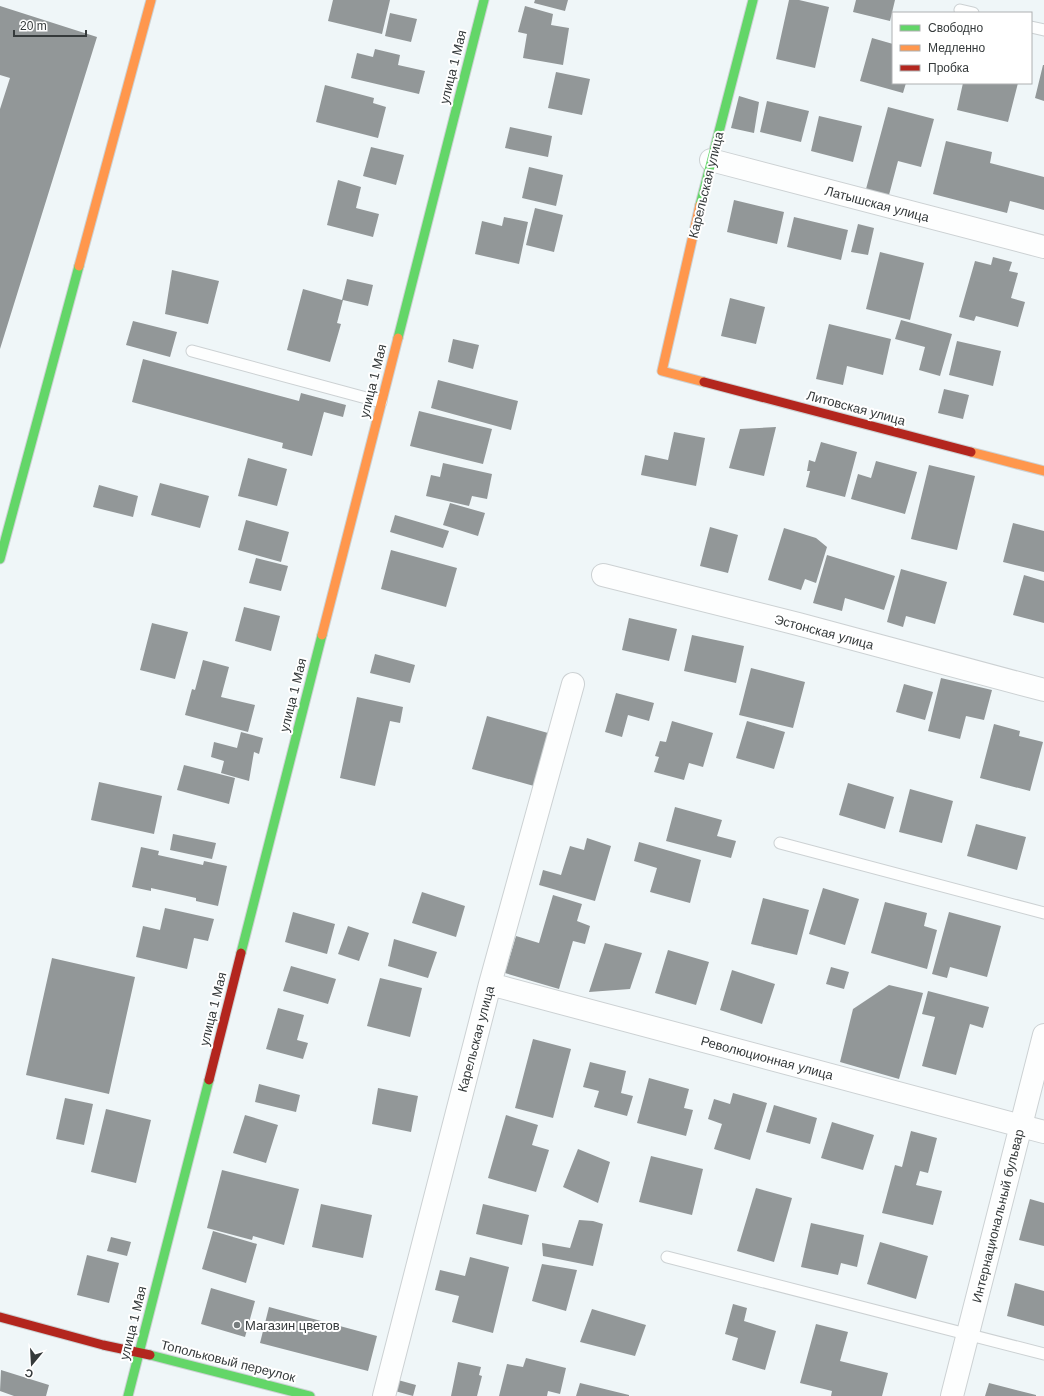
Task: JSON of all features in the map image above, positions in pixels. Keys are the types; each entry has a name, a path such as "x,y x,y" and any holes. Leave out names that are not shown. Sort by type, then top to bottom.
{"main road":[{"name":"улица 1 Мая","path":"128,1396 484,0"},
{"name":"Карельская улица","path":"662,371 711,160 753,0"},
{"path":"0,559 4,530 148,1"},
{"name":"Литовская улица","path":"662,371 1044,471"},
{"name":"Топольковый переулок","path":"0,1317 103,1346 179,1361 310,1396"}],"street":[{"name":"Латышская улица","path":"711,160 1044,247"},
{"name":"Эстонская улица","path":"603,575 798,624 1044,690"},
{"name":"Карельская улица","path":"384,1396 490,984 573,684"},
{"name":"Революционная улица","path":"490,984 1044,1132"},
{"name":"Интернациональный бульвар","path":"952,1396 1044,1035"}],"lane":[{"path":"960,10 969,12"},
{"path":"1032,26 1044,30"},
{"path":"192,351 381,402"},
{"path":"780,843 1044,913"},
{"path":"667,1257 1044,1354"}],"building":[{"path":"333,0 390,0 382,34 328,21"},
{"path":"535,0 568,0 565,11 534,3"},
{"path":"789,0 799,0 829,7 815,68 776,59"},
{"path":"856,0 895,0 890,21 853,12"},
{"path":"0,6 97,37 0,349 0,109 10,78 0,75"},
{"path":"525,6 553,14 551,25 569,28 563,65 523,58 527,34 518,32"},
{"path":"390,13 417,19 411,42 385,36"},
{"path":"872,38 892,44 892,84 906,84 903,93 860,81"},
{"path":"375,49 400,55 398,65 425,71 419,94 351,78 357,53 373,57"},
{"path":"1044,65 1044,101 1035,98"},
{"path":"556,72 590,79 582,115 548,108"},
{"path":"963,84 1018,84 1008,122 957,110"},
{"path":"325,85 374,98 373,103 386,107 378,138 316,122"},
{"path":"739,96 759,102 754,133 731,128"},
{"path":"767,101 809,111 801,142 760,132"},
{"path":"888,107 934,119 921,167 898,161 889,195 866,189"},
{"path":"819,116 862,126 853,162 811,151"},
{"path":"510,127 552,136 548,157 505,148"},
{"path":"946,141 992,152 990,163 1044,177 1044,210 1010,201 1007,213 933,194"},
{"path":"371,147 404,155 396,185 363,176"},
{"path":"529,167 563,175 556,206 522,198"},
{"path":"338,180 361,187 356,208 379,214 373,237 327,225"},
{"path":"734,200 784,212 777,244 727,232"},
{"path":"535,208 563,215 554,252 526,245"},
{"path":"504,217 528,222 519,264 475,254 482,221 502,226"},
{"path":"794,217 848,230 841,260 787,247"},
{"path":"858,224 874,228 868,255 851,252"},
{"path":"880,252 924,263 910,320 866,309"},
{"path":"993,257 1012,262 1009,271 1018,273 1011,298 1025,302 1018,327 976,316 974,321 959,317 975,261 991,265"},
{"path":"172,270 219,281 208,324 165,314"},
{"path":"347,279 373,285 368,306 343,300 337,323 341,324 330,362 287,350 303,289 342,300"},
{"path":"730,298 765,307 756,344 721,336"},
{"path":"901,320 952,334 940,376 919,370 925,347 895,339"},
{"path":"133,321 177,332 170,357 126,345"},
{"path":"829,324 891,339 883,375 847,366 843,385 816,379"},
{"path":"453,339 479,345 473,369 448,362"},
{"path":"957,341 1001,351 993,386 949,375"},
{"path":"143,359 299,401 301,393 346,405 343,417 324,412 312,456 282,448 283,443 132,402"},
{"path":"438,380 518,401 511,430 431,408"},
{"path":"944,389 969,395 963,419 938,413"},
{"path":"419,411 492,429 483,464 410,446"},
{"path":"776,427 764,476 729,468 740,429"},
{"path":"674,432 705,438 696,486 641,475 645,455 668,460"},
{"path":"821,442 857,452 845,497 806,487 810,471 807,471 809,460 815,462"},
{"path":"248,458 287,469 277,506 238,496"},
{"path":"876,461 917,472 905,514 851,499 858,474 871,478"},
{"path":"443,463 492,474 487,499 472,496 469,506 426,496 431,475 440,477"},
{"path":"929,465 975,476 957,550 911,539"},
{"path":"160,483 209,496 200,528 151,515"},
{"path":"99,485 138,496 133,517 93,507"},
{"path":"450,503 485,513 478,536 443,525"},
{"path":"395,515 449,531 443,548 390,532"},
{"path":"246,520 289,532 281,562 238,550"},
{"path":"1013,523 1044,531 1044,572 1003,562"},
{"path":"710,527 738,535 728,573 700,566"},
{"path":"784,528 816,538 827,547 816,583 805,579 801,590 768,580"},
{"path":"391,550 457,568 446,607 381,589"},
{"path":"827,555 895,576 884,610 845,598 842,611 813,603"},
{"path":"256,558 288,566 281,591 249,583"},
{"path":"901,569 947,582 935,624 906,616 903,627 887,622"},
{"path":"1024,575 1044,581 1044,623 1013,615"},
{"path":"244,607 280,616 271,651 235,641"},
{"path":"629,618 677,629 669,661 622,650"},
{"path":"152,623 188,632 175,679 140,670"},
{"path":"692,635 744,646 736,683 684,671"},
{"path":"375,654 415,665 410,683 370,673"},
{"path":"203,660 229,667 221,697 255,705 248,732 185,715 192,689 195,690"},
{"path":"751,668 805,682 793,728 739,715"},
{"path":"941,678 992,690 984,720 966,716 960,739 928,731"},
{"path":"904,684 933,692 925,720 896,712"},
{"path":"616,693 654,703 649,721 628,715 622,737 605,732"},
{"path":"357,697 403,707 400,723 390,721 375,786 340,778"},
{"path":"487,716 548,733 534,786 472,769"},
{"path":"672,721 713,733 703,767 689,763 684,780 654,772 659,757 655,756 660,741 666,742"},
{"path":"747,721 785,732 774,769 736,758"},
{"path":"994,724 1020,731 1019,736 1043,742 1030,791 980,778"},
{"path":"241,732 263,738 259,754 254,752 249,781 221,773 224,761 211,757 214,742 237,748"},
{"path":"184,765 235,778 229,804 177,790"},
{"path":"99,782 162,796 154,834 91,820"},
{"path":"848,783 894,797 885,829 839,815"},
{"path":"910,789 953,801 942,843 899,832"},
{"path":"675,807 722,820 717,836 736,841 731,858 666,841"},
{"path":"976,824 1026,837 1017,870 967,856"},
{"path":"173,834 216,843 212,859 170,850"},
{"path":"587,838 611,846 595,901 539,885 543,870 561,875 570,846 584,850"},
{"path":"639,842 701,860 690,903 650,892 657,868 634,861"},
{"path":"141,847 159,851 158,855 203,865 204,861 227,866 218,906 196,901 196,898 151,888 151,891 132,887"},
{"path":"823,888 859,899 845,945 809,934"},
{"path":"422,892 465,906 456,937 412,923"},
{"path":"553,895 582,904 577,921 590,926 585,944 573,941 559,989 505,973 516,936 539,943"},
{"path":"763,898 809,910 797,955 751,944"},
{"path":"885,902 927,913 924,926 937,930 927,969 871,953"},
{"path":"165,908 214,919 208,941 194,938 187,969 136,957 143,926 160,930"},
{"path":"293,912 335,924 327,954 285,942"},
{"path":"949,912 1001,926 987,977 950,967 947,978 932,974"},
{"path":"348,926 369,933 359,961 338,954"},
{"path":"394,939 437,952 428,978 388,966"},
{"path":"605,943 642,953 630,989 589,992"},
{"path":"668,950 709,962 696,1005 655,993"},
{"path":"52,958 135,977 109,1094 26,1075"},
{"path":"291,966 336,979 328,1004 283,991"},
{"path":"831,967 849,972 844,989 826,984"},
{"path":"732,970 775,984 762,1024 720,1010"},
{"path":"380,978 422,988 410,1037 367,1026"},
{"path":"889,985 923,993 899,1079 840,1062 853,1009"},
{"path":"928,991 989,1007 983,1028 970,1024 956,1075 922,1066 935,1017 922,1014"},
{"path":"278,1008 304,1015 297,1040 308,1043 303,1059 266,1049"},
{"path":"533,1039 571,1049 553,1118 515,1108"},
{"path":"590,1062 626,1071 621,1093 633,1096 627,1116 594,1107 599,1091 583,1087"},
{"path":"649,1078 689,1089 684,1108 693,1110 686,1136 637,1123"},
{"path":"259,1084 300,1095 296,1112 255,1102"},
{"path":"378,1088 418,1096 411,1132 372,1124"},
{"path":"733,1093 767,1103 750,1160 714,1149 722,1124 708,1119 714,1099 730,1104"},
{"path":"65,1098 93,1104 84,1145 56,1139"},
{"path":"774,1105 817,1118 810,1144 766,1132"},
{"path":"106,1109 151,1120 136,1183 91,1172"},
{"path":"245,1115 278,1125 266,1163 233,1153"},
{"path":"506,1115 538,1125 532,1145 549,1150 536,1192 488,1178"},
{"path":"832,1122 874,1135 863,1170 821,1158"},
{"path":"911,1131 937,1138 928,1173 920,1171 916,1185 942,1191 933,1225 882,1213 895,1165 902,1167"},
{"path":"578,1149 610,1162 598,1203 563,1187"},
{"path":"651,1156 703,1169 692,1215 639,1202"},
{"path":"222,1170 299,1189 284,1245 253,1236 252,1240 207,1228"},
{"path":"756,1188 792,1198 774,1262 737,1251"},
{"path":"1030,1199 1044,1203 1044,1246 1019,1240"},
{"path":"321,1204 372,1215 363,1258 312,1247"},
{"path":"483,1204 529,1215 522,1245 476,1234"},
{"path":"579,1220 593,1221 603,1224 593,1266 543,1256 542,1243 570,1248"},
{"path":"811,1223 864,1235 857,1267 841,1263 838,1275 801,1267"},
{"path":"213,1231 257,1244 246,1283 202,1269"},
{"path":"111,1237 131,1242 127,1256 107,1251"},
{"path":"880,1242 928,1256 916,1299 867,1284"},
{"path":"87,1255 119,1263 109,1303 77,1295"},
{"path":"470,1257 509,1267 493,1333 452,1322 459,1296 435,1290 440,1270 465,1276"},
{"path":"542,1264 577,1270 566,1311 532,1301"},
{"path":"1015,1283 1044,1291 1044,1326 1007,1316"},
{"path":"211,1288 255,1301 245,1337 201,1324"},
{"path":"733,1304 747,1308 744,1321 776,1331 765,1370 732,1360 738,1338 725,1334"},
{"path":"269,1307 377,1336 368,1371 260,1343"},
{"path":"592,1309 646,1325 635,1356 580,1342"},
{"path":"816,1324 848,1332 840,1361 888,1373 882,1396 831,1396 832,1391 800,1383"},
{"path":"526,1358 566,1368 560,1394 548,1391 547,1396 499,1396 507,1364 523,1367"},
{"path":"458,1362 481,1367 479,1375 482,1376 477,1396 451,1396"},
{"path":"1,1370 49,1385 46,1396 14,1396 0,1391"},
{"path":"398,1380 416,1385 413,1396 395,1391"},
{"path":"580,1383 629,1395 629,1396 576,1396"},
{"path":"989,1383 1036,1395 1036,1396 985,1396"}],"traffic: fast":[{"path":"398,338 484,0"},
{"path":"700,205 753,0"},
{"path":"0,559 79,266"},
{"path":"241,953 322,635"},
{"path":"128,1396 209,1080"},
{"path":"150,1355 310,1396"}],"traffic: slow":[{"path":"79,266 151,0"},
{"path":"700,205 662,371 704,382"},
{"path":"322,635 398,338"},
{"path":"971,452 1044,471"}],"traffic: jam":[{"path":"704,382 971,452"},
{"path":"209,1080 241,953"},
{"path":"0,1317 103,1345 150,1355"}],"place":[{"name":"Магазин цветов","path":"237,1325"}]}
